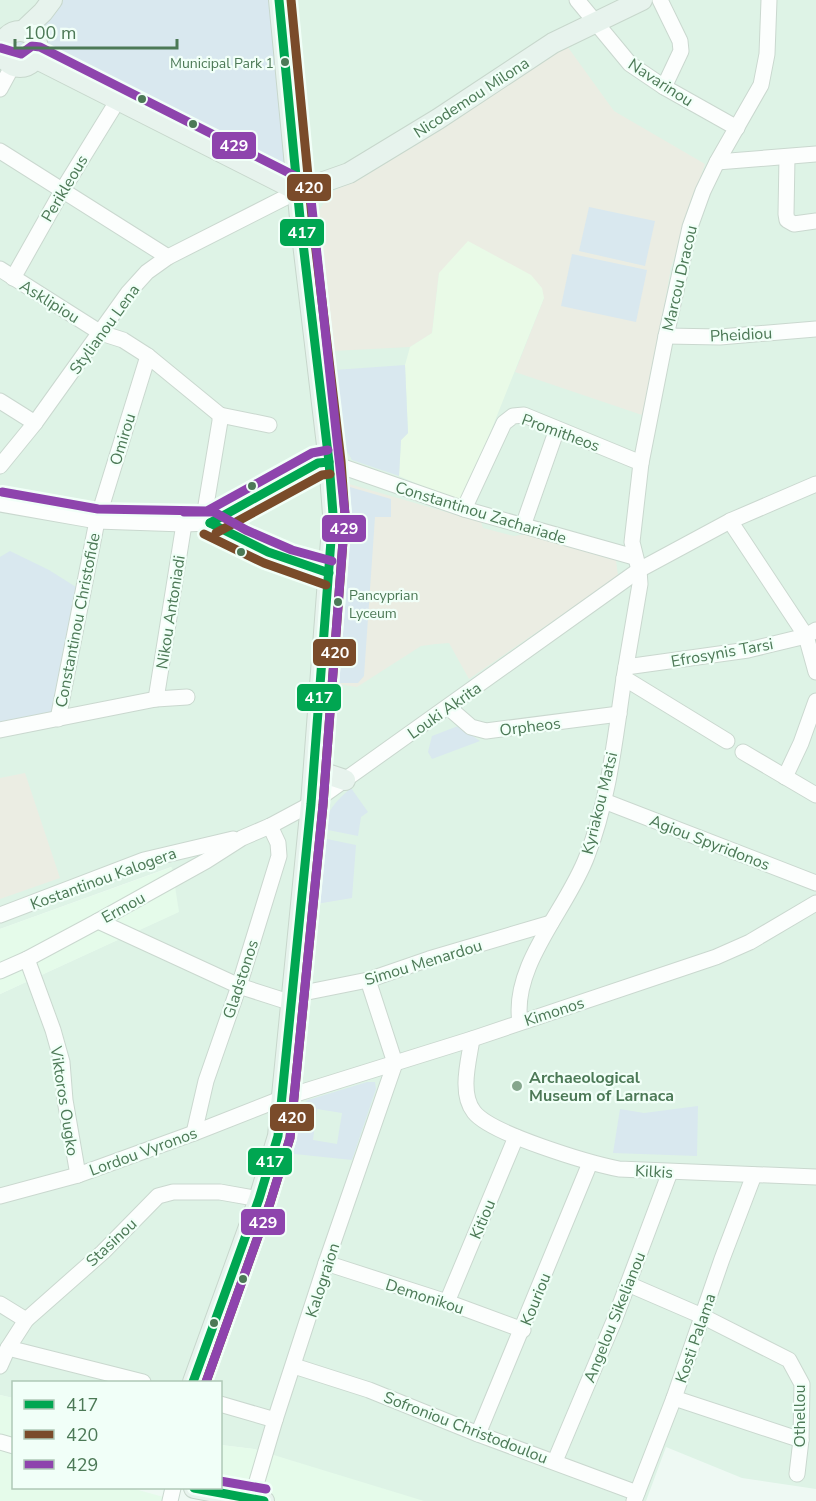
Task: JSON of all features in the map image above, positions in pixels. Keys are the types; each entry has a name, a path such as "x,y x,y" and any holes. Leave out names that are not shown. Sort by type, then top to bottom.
{"main road":[{"path":"194,1381 259,1199 278,1136 315,762 333,514 279,0"},
{"name":"Nicodemou Milona","path":"298,191 349,173 376,158 553,43 642,0"},
{"path":"16,36 38,47 35,58 28,65 7,62 3,51 16,36 48,6"},
{"path":"35,58 298,191"},
{"path":"315,762 324,773 345,780"},
{"path":"199,1489 258,1500"}],"street":[{"name":"Navarinou","path":"577,0 630,64 664,87 737,128"},
{"path":"660,0 680,41 681,51 664,87"},
{"name":"Marcou Dracou","path":"637,564 632,542 642,463 666,336 693,216 717,162 761,85 768,54 769,0"},
{"path":"0,89 7,62"},
{"name":"Perikleous","path":"6,273 62,191 118,100"},
{"path":"0,151 168,257"},
{"path":"717,162 816,154"},
{"path":"787,157 787,220 794,224 816,221"},
{"name":"Stylianou Lena","path":"0,466 35,423 128,293 147,272 168,257 298,191"},
{"name":"Asklipiou","path":"6,273 101,333 123,340 148,356 220,415"},
{"name":"Pheidiou","path":"666,336 720,337 816,329"},
{"name":"Omirou","path":"97,521 148,356"},
{"path":"0,401 35,423"},
{"path":"206,523 220,415 269,425"},
{"name":"Promitheos","path":"464,509 504,423 513,416 524,415 642,463"},
{"path":"523,526 557,429"},
{"path":"0,504 97,521 206,523 318,463 329,462"},
{"name":"Constantinou Zachariade","path":"329,462 464,509 637,564"},
{"name":"Louki Akrita","path":"242,838 311,804 448,707 637,564 816,484"},
{"name":"Constantinou Christofide","path":"58,719 97,521"},
{"path":"730,521 811,633 816,672"},
{"path":"206,523 288,561 329,573"},
{"name":"Nikou Antoniadi","path":"156,699 184,524"},
{"name":"Kyriakou Matsi","path":"520,1022 519,996 525,977 551,923 587,859 604,801 640,584 637,564"},
{"name":"Efrosynis Tarsi","path":"625,672 748,651 811,633"},
{"path":"625,672 727,741"},
{"path":"0,730 156,699 187,697"},
{"path":"786,777 816,701"},
{"name":"Orpheos","path":"448,707 471,727 486,731 619,714"},
{"path":"743,752 816,795"},
{"name":"Agiou Spyridonos","path":"604,801 816,883"},
{"name":"Gladstonos","path":"194,1133 206,1081 239,986 279,856 279,843 270,826"},
{"name":"Kostantinou Kalogera","path":"0,915 144,860 242,838"},
{"name":"Ermou","path":"0,971 98,921 206,861 242,838"},
{"path":"199,846 206,856 206,861"},
{"name":"Kimonos","path":"283,1098 471,1039 717,957 750,942 816,903"},
{"path":"98,921 239,986 292,999"},
{"name":"Simou Menardou","path":"292,999 368,980 429,959 551,923"},
{"name":"Viktoros Ougko","path":"27,959 62,1062 65,1100 78,1175"},
{"path":"368,980 395,1063"},
{"name":"Kilkis","path":"471,1039 466,1083 468,1099 473,1112 516,1137 590,1163 619,1169 816,1177"},
{"name":"Kalograion","path":"258,1500 275,1420 395,1063"},
{"name":"Lordou Vyronos","path":"0,1196 78,1175 283,1098"},
{"name":"Kitiou","path":"447,1302 516,1137"},
{"name":"Kouriou","path":"478,1434 523,1330 590,1163"},
{"name":"Angelou Sikelianou","path":"555,1461 670,1172"},
{"name":"Kosti Palama","path":"636,1497 754,1175"},
{"name":"Stasinou","path":"0,1366 8,1348 26,1320 103,1252 158,1196 173,1192 220,1192 259,1199"},
{"name":"Demonikou","path":"326,1263 447,1302 523,1330"},
{"name":"Othellou","path":"627,1284 702,1316 789,1360 802,1384 801,1440 797,1474"},
{"path":"0,1304 26,1320"},
{"path":"8,1348 135,1381"},
{"name":"Sofroniou Christodoulou","path":"294,1366 369,1390 478,1434 555,1461 636,1497"},
{"path":"674,1398 801,1440"},
{"path":"222,1405 275,1420"}],"shaded area":[{"path":"0,0 816,0 816,1489 742,1478 666,1447 646,1501 414,1501 254,1449 222,1445 222,1381 12,1381 12,1398 0,1395 0,994 178,912 171,867 0,929"},
{"path":"63,0 269,0 287,155 285,163 279,168 267,166 49,51 44,35 46,23"},
{"path":"21,34 30,38 34,47 30,56 21,60 12,56 8,47 12,38"},
{"path":"567,46 614,111 705,164 671,268 645,416 515,372 544,298 439,273 432,333 410,347 332,351 317,214 329,194"},
{"path":"589,207 655,221 645,266 579,251"},
{"path":"468,241 531,275 542,288 544,298 462,503 399,476 401,440 408,433 405,365 410,347 432,333 439,273"},
{"path":"572,254 647,270 636,322 561,306"},
{"path":"405,365 408,433 401,440 399,476 352,460 343,444 334,370"},
{"path":"349,484 481,522 483,528 514,536 527,534 616,560 618,576 469,679 449,643 421,646 357,687 338,684"},
{"path":"343,485 391,499 391,517 375,517 364,676 358,683 329,683"},
{"path":"10,551 49,570 76,587 52,712 0,722 0,557"},
{"path":"458,726 480,741 432,759 428,752 432,736"},
{"path":"25,773 60,878 0,899 0,778"},
{"path":"351,788 368,812 361,817 358,836 323,829 333,806"},
{"path":"317,837 356,845 352,898 310,905"},
{"path":"172,867 179,912 0,994 0,929"},
{"path":"367,1082 375,1082 376,1089 352,1160 285,1153 294,1112 308,1100","holes":["317,1109 342,1113 337,1144 313,1140"]},
{"path":"698,1106 697,1156 613,1153 620,1109 644,1113"},
{"path":"0,1395 12,1398 12,1449 0,1447"},
{"path":"222,1445 254,1449 424,1501 263,1501 222,1489"},
{"path":"0,1450 12,1454 12,1489 135,1489 178,1501 0,1501"}],"transit line":[{"name":"417","path":"193,1381 259,1199 278,1136 311,804 333,514 300,218 279,0"},
{"name":"420","path":"206,1381 270,1203 290,1138 323,805 345,515 291,0"},
{"name":"429","path":"1,48 21,54 32,46 40,47 303,180 310,190 345,514 323,805 290,1138 270,1203 206,1381"},
{"name":"429","path":"2,492 98,509 207,511 312,453 328,450"},
{"name":"417","path":"210,523 318,463 329,462"},
{"name":"420","path":"216,533 322,475 330,474"},
{"name":"429","path":"184,512 214,512 246,530 292,550 332,561"},
{"name":"417","path":"210,523 268,552 329,573"},
{"name":"420","path":"204,534 264,563 326,585"},
{"name":"429","path":"222,1481 266,1489"},
{"name":"417","path":"199,1489 264,1501"}],"place":[{"name":"Municipal Park 1","path":"285,62"},
{"name":"Pancyprian Lyceum","path":"338,602"},
{"name":"Archaeological Museum of Larnaca","path":"517,1086"}]}
